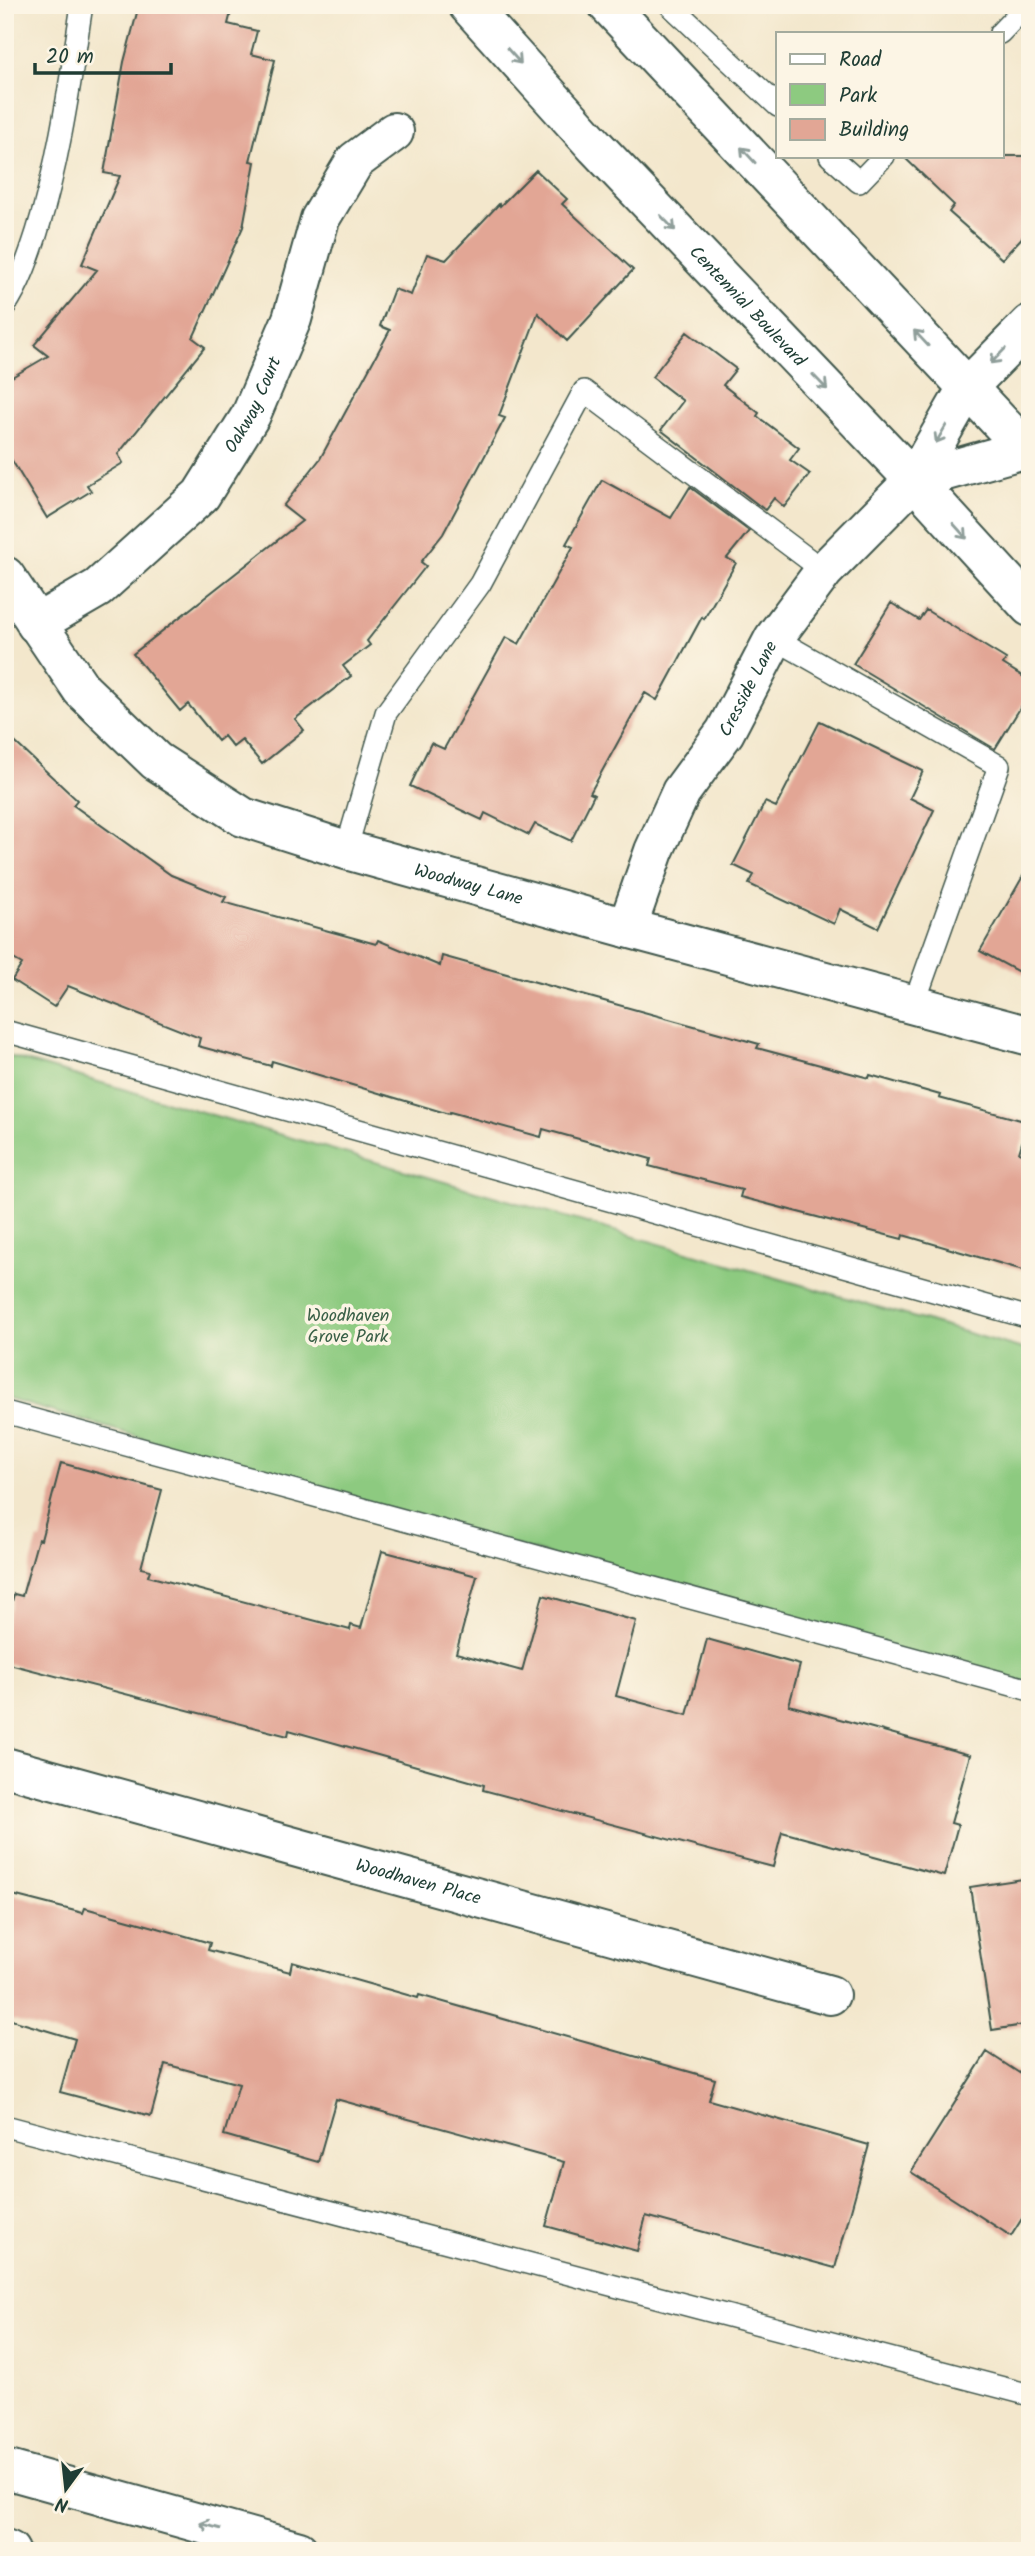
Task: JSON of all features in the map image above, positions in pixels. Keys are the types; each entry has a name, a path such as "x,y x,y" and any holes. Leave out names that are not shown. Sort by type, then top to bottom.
{"street":[{"name":"Centennial Boulevard","path":"468,5 597,147 914,480 1030,607"},
{"path":"608,5 967,388 1028,449 914,480"},
{"name":"Oakway Court","path":"36,624 98,588 201,495 256,403 292,319 320,219 355,162 394,132"},
{"path":"914,480 967,388 1030,324"},
{"name":"Cresside Lane","path":"627,928 654,851 681,792 725,732 774,638 824,571 914,480"},
{"name":"Woodway Lane","path":"5,576 82,690 156,761 243,817 346,850 1030,1036"},
{"name":"Woodhaven Place","path":"5,1767 830,1995"},
{"path":"5,2469 299,2551"}],"lane":[{"path":"5,306 26,265 48,195 62,130 82,5"},
{"path":"670,5 776,104"},
{"path":"1001,32 1027,5"},
{"path":"832,158 859,182 882,158"},
{"path":"346,850 386,713 480,584 584,391 824,571"},
{"path":"774,638 999,766 914,1004"},
{"path":"5,1031 1030,1318"},
{"path":"5,1412 1030,1690"},
{"path":"5,2126 1030,2395"}],"green space":[{"name":"Woodhaven Grove Park","path":"5,1055 1030,1351 1030,1687 794,1626 5,1398"}],"building":[{"path":"139,5 233,5 228,24 257,31 251,54 275,60 250,161 255,162 243,227 193,338 205,347 118,454 123,463 87,485 91,491 47,518 5,449 5,381 48,356 34,345 97,270 82,264 120,176 104,173 124,62"},
{"path":"1030,156 1030,229 1002,259 949,212 954,205 905,158"},
{"path":"536,170 567,199 562,204 633,270 567,341 538,313 499,416 505,418 443,534 421,562 426,566 367,641 370,645 343,666 351,676 295,719 304,730 262,764 242,740 233,747 224,736 218,741 188,704 180,711 133,654 302,521 283,506 320,459 390,330 380,326 394,289 411,295 427,254 446,260 499,204 500,206"},
{"path":"687,332 736,369 723,385 759,413 757,416 799,448 790,460 810,474 784,507 774,498 765,510 661,430 683,401 652,377"},
{"path":"602,480 671,518 690,487 749,531 727,558 736,563 704,619 702,617 657,700 645,693 590,793 594,795 571,841 535,824 529,835 485,813 482,820 410,786 431,743 444,749 506,637 519,644 573,547 566,544"},
{"path":"891,603 919,620 926,610 1006,659 1003,664 1030,681 1030,692 995,749 853,664"},
{"path":"820,721 923,771 910,798 934,810 878,928 840,909 834,924 749,884 754,875 733,865 765,802 776,807"},
{"path":"5,733 77,800 73,805 171,875 226,897 223,902 376,944 378,940 440,966 442,956 759,1044 757,1048 869,1078 870,1075 940,1095 939,1098 1028,1122 1019,1153 1030,1156 1030,1272 903,1235 902,1239 740,1197 742,1190 649,1166 651,1159 543,1129 541,1137 450,1112 449,1114 272,1061 271,1066 198,1046 200,1038 68,986 54,1007 12,980 22,964 5,954"},
{"path":"1030,864 1030,978 980,951"},
{"path":"61,1463 162,1490 141,1568 150,1570 148,1576 350,1630 351,1625 361,1628 382,1551 477,1576 456,1653 522,1671 543,1595 636,1621 616,1696 687,1715 707,1639 800,1665 789,1705 970,1755 951,1823 958,1825 944,1876 782,1832 773,1867 483,1790 484,1785 289,1730 288,1736 5,1663 5,1628 14,1594 22,1596 38,1539 41,1540"},
{"path":"1030,1878 1030,2024 992,2030 970,1887"},
{"path":"5,1893 83,1913 85,1908 158,1928 210,1943 208,1950 290,1972 292,1962 418,1998 419,1995 715,2079 709,2100 869,2145 835,2268 646,2216 637,2251 546,2226 564,2162 336,2099 318,2162 224,2135 239,2084 165,2064 151,2116 60,2092 75,2039 5,2018"},
{"path":"987,2052 1030,2080 1030,2206 1011,2236 911,2172"}]}
